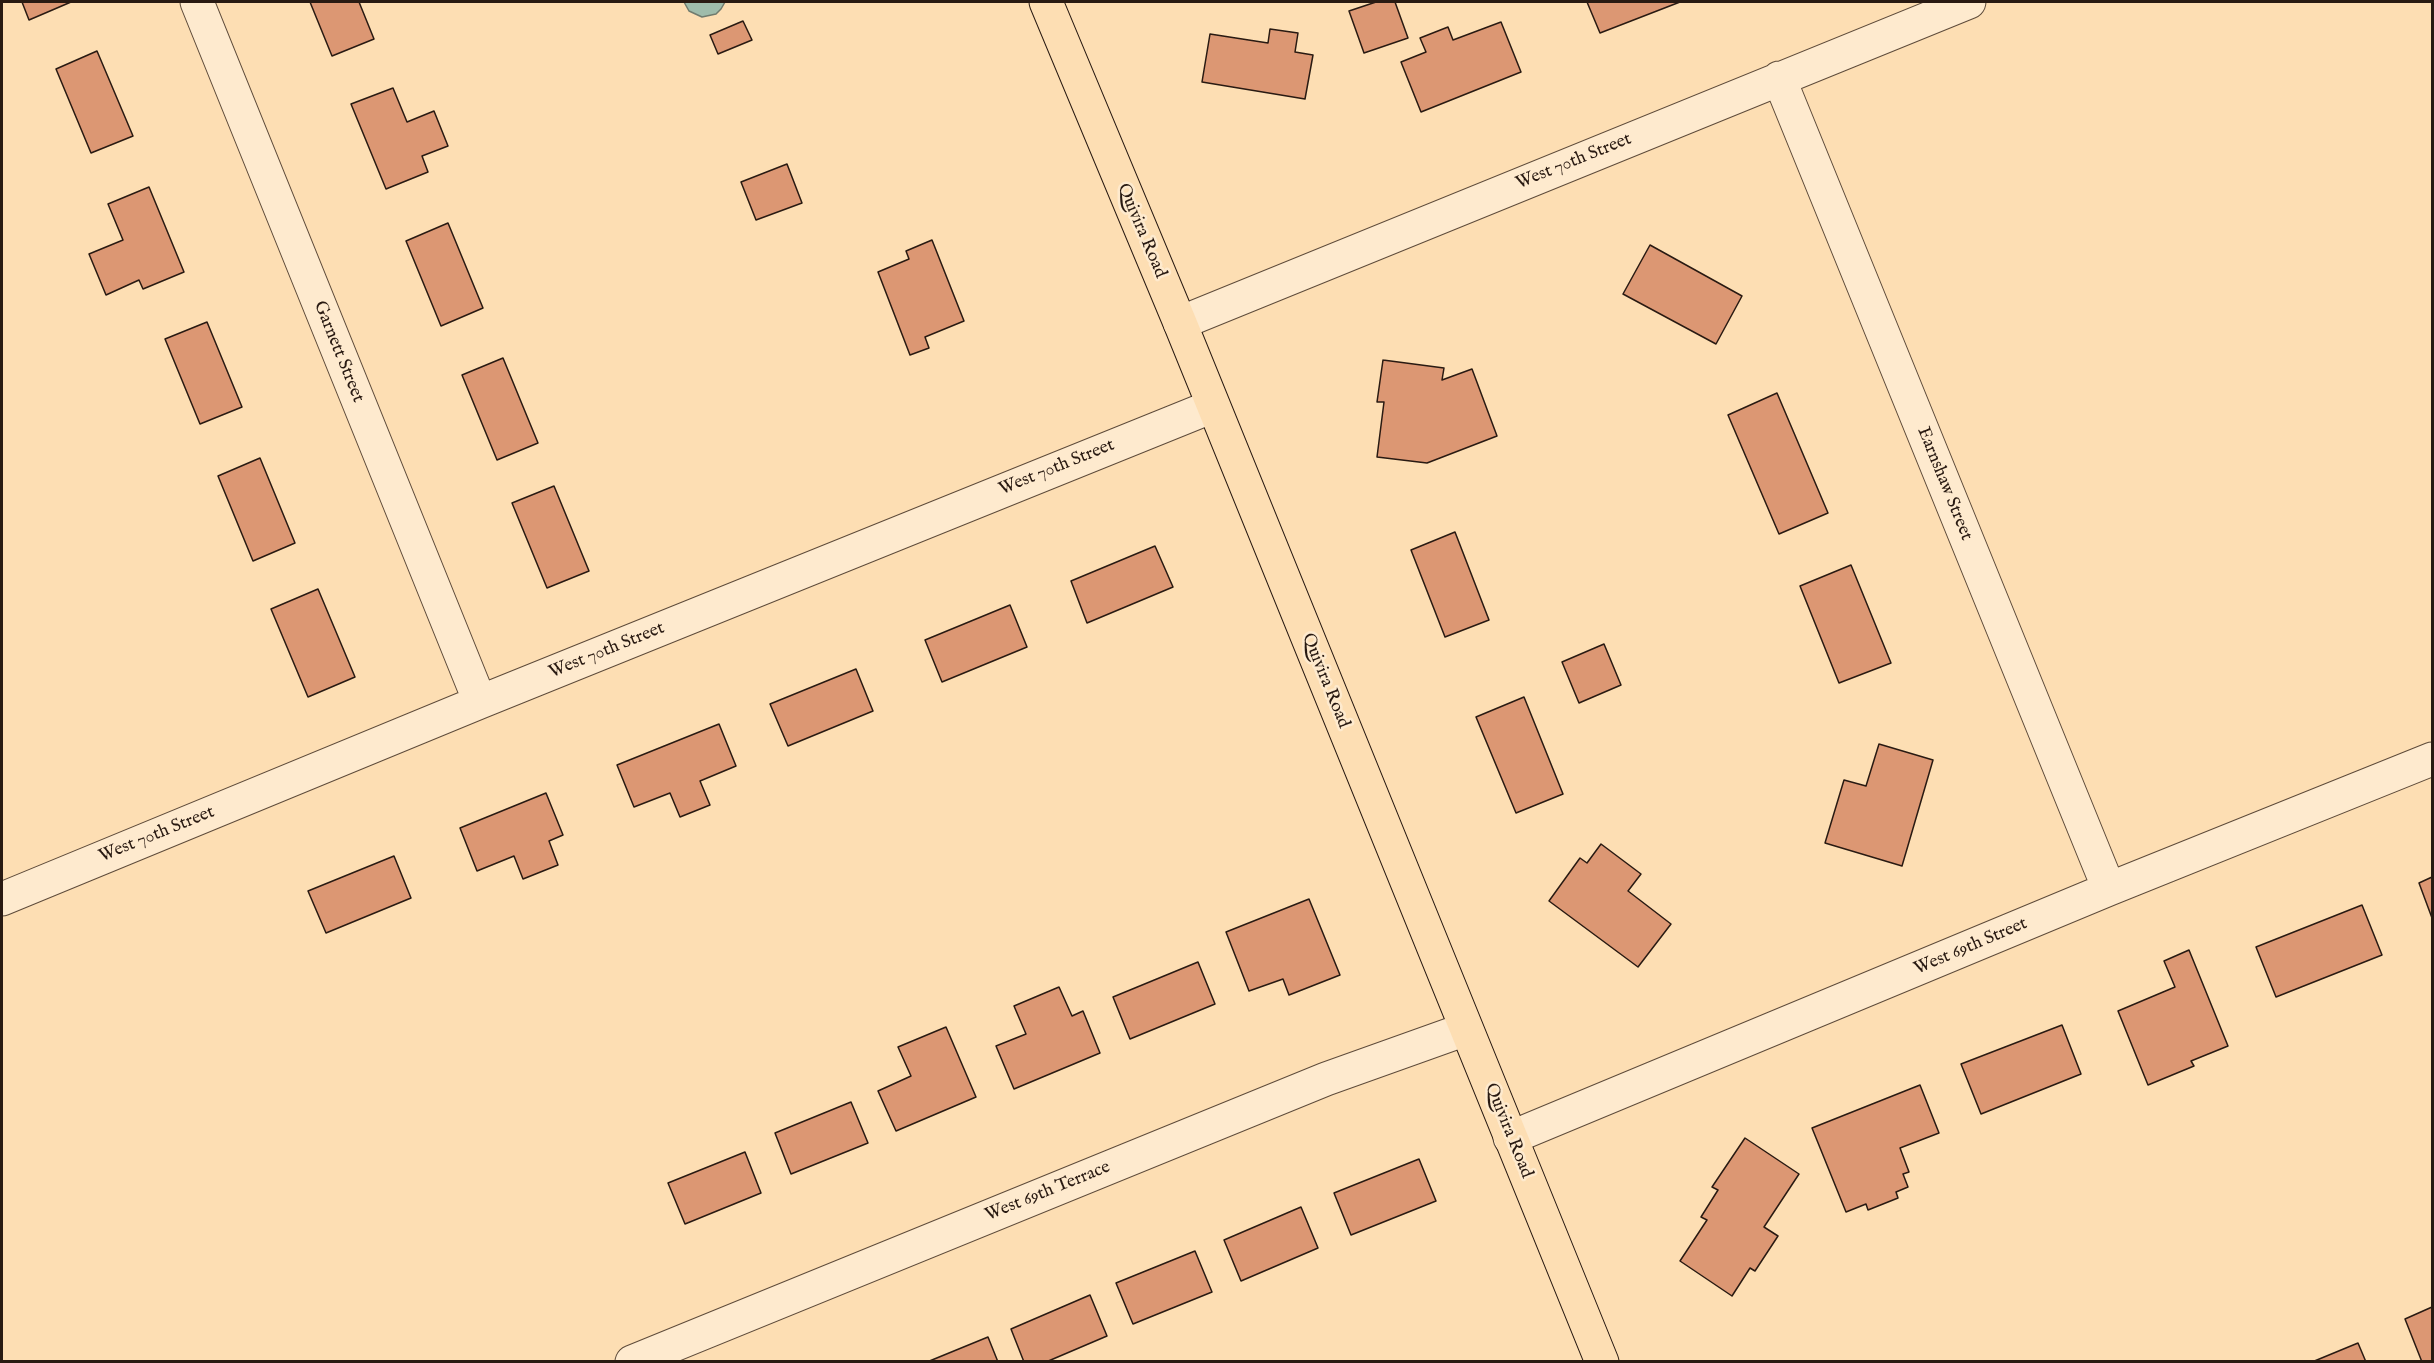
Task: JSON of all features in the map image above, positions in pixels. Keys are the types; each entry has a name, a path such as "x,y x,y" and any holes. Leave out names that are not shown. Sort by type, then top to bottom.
{"main road":[{"name":"Quivira Road","path":"1046,2 1180,324 1602,1362"}],"street":[{"name":"Garnett Street","path":"197,2 480,702"},
{"name":"West 70th Street","path":"1180,324 1969,2"},
{"name":"Earnshaw Street","path":"1779,78 2109,889"},
{"name":"West 70th Street","path":"2,898 1213,405"},
{"name":"West 69th Street","path":"1510,1138 2109,889 2433,759"},
{"name":"West 69th Terrace","path":"632,1362 1326,1079 1466,1029"}],"shaded area":[{"path":"684,2 725,2 716,14 702,17 689,11"}],"building":[{"path":"22,2 71,2 29,20"},
{"path":"310,2 359,2 374,39 332,56"},
{"path":"1376,2 1395,2 1408,38 1364,53 1349,11"},
{"path":"1587,2 1680,2 1600,33"},
{"path":"743,21 752,40 718,54 710,35"},
{"path":"1501,22 1521,72 1421,112 1401,62 1426,52 1420,38 1448,27 1453,40"},
{"path":"1270,29 1298,33 1295,52 1313,55 1305,99 1202,82 1210,34 1268,43"},
{"path":"97,51 133,136 91,153 56,69"},
{"path":"393,88 407,122 434,111 448,146 422,156 428,172 386,189 351,104"},
{"path":"787,164 802,203 756,220 741,182"},
{"path":"149,187 184,272 143,289 139,280 106,295 89,254 123,240 108,204"},
{"path":"448,223 483,308 441,326 406,241"},
{"path":"932,240 964,321 925,337 929,348 910,355 878,272 909,259 906,251"},
{"path":"1650,245 1742,296 1716,344 1623,294"},
{"path":"207,322 242,407 200,424 165,339"},
{"path":"503,358 538,443 497,460 462,375"},
{"path":"1383,360 1444,368 1442,380 1472,369 1497,436 1427,463 1377,457 1384,402 1377,402"},
{"path":"1777,393 1828,513 1779,534 1728,415"},
{"path":"260,458 295,543 253,561 218,476"},
{"path":"554,486 589,571 547,588 512,503"},
{"path":"1455,532 1489,620 1445,637 1411,550"},
{"path":"1155,546 1173,587 1087,623 1071,581"},
{"path":"1851,565 1891,663 1839,683 1800,586"},
{"path":"318,589 355,677 308,697 271,609"},
{"path":"1010,605 1027,647 942,682 925,640"},
{"path":"1604,644 1621,685 1579,703 1562,662"},
{"path":"856,669 873,711 788,746 770,704"},
{"path":"1524,697 1563,794 1516,813 1476,717"},
{"path":"719,724 736,766 700,781 710,805 680,817 670,793 634,807 617,765"},
{"path":"1879,744 1933,760 1902,866 1825,843 1844,780 1866,786"},
{"path":"546,793 563,835 549,841 558,865 523,879 514,856 477,871 460,828"},
{"path":"1601,844 1641,874 1628,891 1671,924 1638,967 1549,901 1580,858 1587,863"},
{"path":"394,856 411,898 326,933 308,891"},
{"path":"2432,877 2432,918 2419,883"},
{"path":"1309,899 1340,975 1289,995 1283,979 1249,991 1226,932"},
{"path":"2362,905 2382,955 2276,997 2256,947"},
{"path":"2189,950 2228,1046 2191,1061 2194,1066 2148,1085 2118,1011 2175,987 2164,961"},
{"path":"1198,962 1215,1004 1130,1039 1113,997"},
{"path":"1059,987 1072,1016 1083,1011 1100,1053 1014,1089 996,1046 1026,1034 1014,1006"},
{"path":"2062,1025 2081,1074 1981,1114 1961,1064"},
{"path":"946,1027 976,1097 896,1131 878,1091 911,1076 898,1047"},
{"path":"1920,1085 1939,1133 1900,1148 1909,1172 1903,1174 1908,1187 1896,1192 1898,1198 1868,1210 1866,1204 1846,1212 1812,1128"},
{"path":"851,1102 868,1143 791,1174 775,1133"},
{"path":"1745,1138 1799,1174 1764,1227 1778,1236 1755,1271 1750,1268 1732,1296 1680,1261 1707,1220 1701,1217 1718,1190 1712,1187"},
{"path":"745,1152 761,1193 685,1224 668,1183"},
{"path":"1419,1159 1436,1201 1351,1235 1334,1193"},
{"path":"1301,1207 1318,1248 1241,1281 1224,1240"},
{"path":"1195,1251 1212,1292 1133,1324 1116,1283"},
{"path":"1090,1295 1107,1336 1046,1362 1024,1362 1011,1329"},
{"path":"2432,1307 2432,1362 2422,1362 2405,1319"},
{"path":"988,1337 998,1362 927,1362"},
{"path":"2358,1343 2366,1362 2312,1362"}]}
